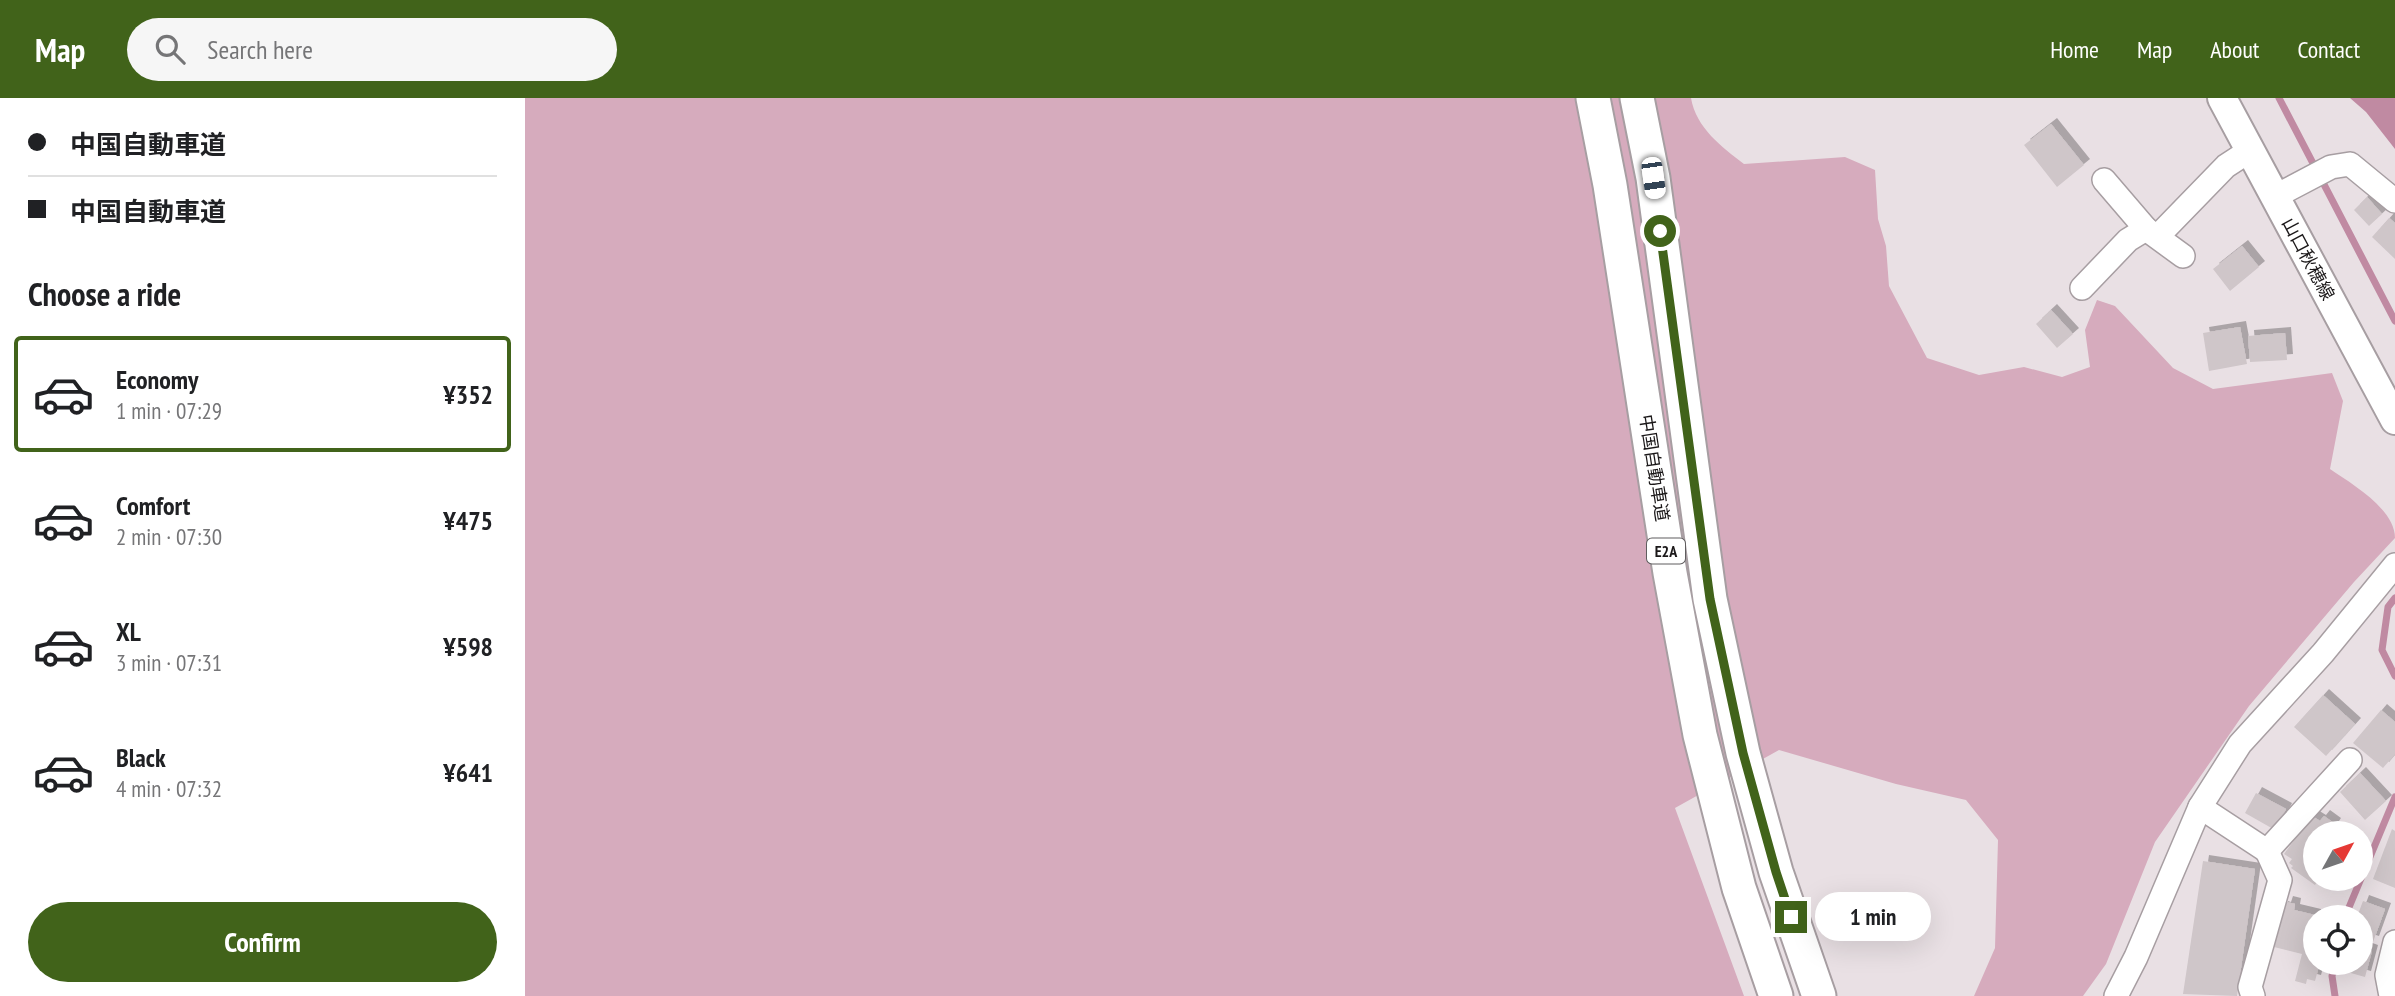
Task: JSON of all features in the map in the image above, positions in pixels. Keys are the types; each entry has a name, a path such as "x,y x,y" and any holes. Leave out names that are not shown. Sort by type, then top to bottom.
{"highway":[{"name":"中国自動車道","path":"1593,98 1610,185 1670,573 1700,734 1739,888 1776,996"},
{"name":"E2A","path":"1637,98 1653,178 1710,599 1743,753 1776,872 1819,996"}],"main road":[{"name":"山口秋穂線","path":"2223,98 2395,420"}],"street":[{"path":"2082,288 2127,240 2152,233 2226,166 2249,151"},
{"path":"2274,197 2331,167 2350,164 2395,201"},
{"path":"2104,180 2152,233 2183,256"},
{"path":"2116,996 2136,957 2200,807 2239,744 2323,653 2395,565"},
{"path":"2267,851 2350,760"},
{"path":"2200,807 2267,851 2280,880 2251,987 2253,996"},
{"path":"2391,996 2387,975 2395,942"}],"shaded area":[{"path":"525,98 1691,98 1704,128 1744,164 1845,157 1875,170 1878,219 1886,246 1889,286 1927,358 1979,375 2024,367 2062,377 2090,367 2085,330 2097,300 2115,306 2173,368 2213,389 2332,373 2343,401 2330,469 2380,507 2393,527 2395,538 2249,706 2155,842 2106,964 2083,996 1974,996 1995,948 1998,840 1966,800 1896,784 1779,750 1675,808 1744,996 525,996"},
{"path":"2350,98 2395,98 2395,149 2366,112"}],"building":[{"path":"2051,124 2084,165 2057,187 2024,145"},
{"path":"2367,197 2382,214 2369,226 2354,210"},
{"path":"2389,218 2395,223 2395,259 2372,237"},
{"path":"2242,246 2259,267 2230,291 2213,269"},
{"path":"2051,310 2073,334 2057,348 2036,324"},
{"path":"2240,327 2247,364 2209,371 2203,333"},
{"path":"2285,333 2287,360 2250,362 2248,336"},
{"path":"2323,695 2355,724 2326,756 2294,727"},
{"path":"2381,710 2395,722 2395,754 2383,768 2353,743"},
{"path":"2360,773 2386,801 2365,820 2340,792"},
{"path":"2256,793 2286,809 2275,830 2245,813"},
{"path":"2303,828 2303,876 2291,868 2293,866 2289,863 2292,859 2284,854"},
{"path":"2392,829 2395,831 2395,888 2373,879"},
{"path":"2203,861 2255,869 2237,996 2183,994"},
{"path":"2363,901 2385,909 2373,942 2373,905 2362,905"},
{"path":"2287,902 2295,904 2294,910 2303,912 2303,975 2317,975 2315,981 2307,979 2306,984 2295,981 2302,954 2274,947 2282,907 2285,908"}],"waterway":[{"path":"2279,98 2395,321"},
{"path":"2395,598 2388,607 2382,650 2395,676"},
{"path":"2350,905 2395,797"},
{"path":"2332,975 2335,996"}],"route":[{"path":"1660,231 1710,599 1743,753 1791,917"}]}
